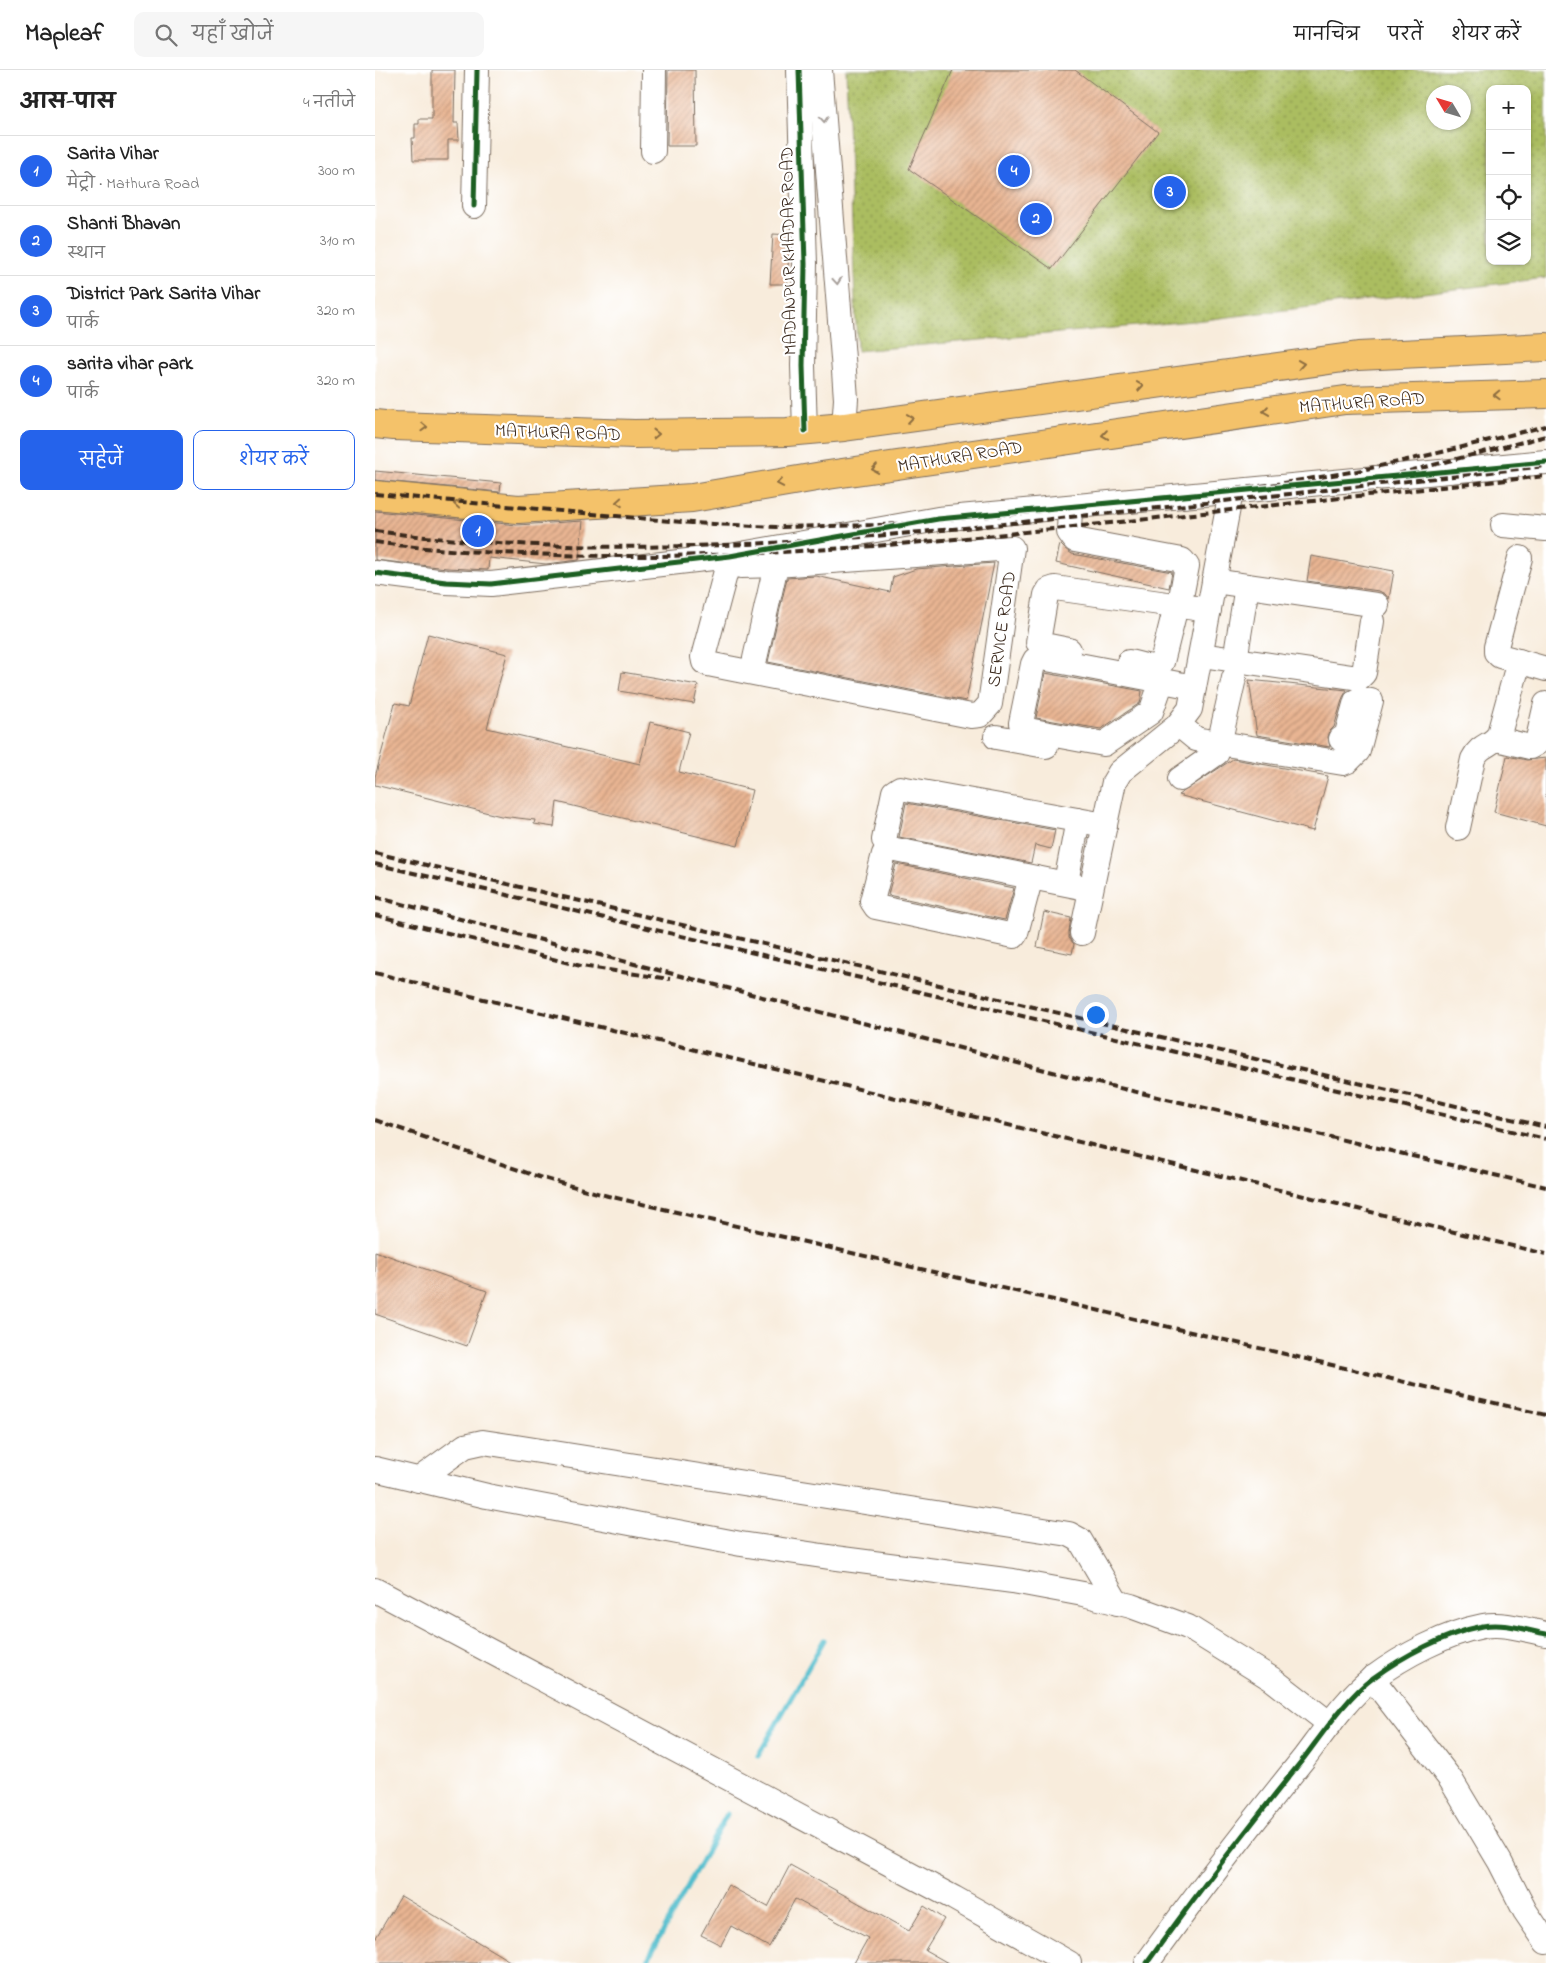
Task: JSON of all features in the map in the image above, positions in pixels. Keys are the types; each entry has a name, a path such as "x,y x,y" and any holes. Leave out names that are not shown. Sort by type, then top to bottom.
{"highway":[{"name":"MATHURA ROAD","path":"375,424 423,428 633,434 805,431 1358,356 1546,347"},
{"name":"MATHURA ROAD","path":"375,495 519,509 692,498 828,475 1345,400 1546,394"}],"street":[{"path":"474,206 477,70"},
{"path":"653,151 654,70"},
{"name":"MADANPUR KHADAR ROAD","path":"799,70 805,264 803,366 805,431"},
{"path":"820,70 846,399 844,426"},
{"path":"375,573 446,582 491,584 729,561 938,519 1546,462"},
{"path":"1082,933 1114,782 1120,772 1179,725 1190,709 1231,492"},
{"path":"1070,507 1069,532 1075,540 1182,560 1187,566 1179,599 1165,656 1159,666 1154,667 1044,646 1037,642 1046,595 1049,590 1055,588 1179,599 1209,610"},
{"path":"1013,548 1015,512"},
{"path":"1503,525 1546,529"},
{"name":"SERVICE ROAD","path":"729,561 768,566 1013,548 990,704 980,715 971,716 746,671"},
{"path":"1520,558 1496,652 1500,656 1546,669"},
{"path":"729,561 703,657 704,662 708,664 746,671 768,566"},
{"path":"1201,655 1235,669 1359,678 1364,673 1375,613 1247,586 1214,582"},
{"path":"1180,779 1212,758 1217,753 1221,744 1235,669 1247,586"},
{"path":"1162,681 1151,712 1104,744 1028,730 1021,723 1033,664 1039,659 1162,681 1194,687"},
{"path":"1458,828 1473,759 1483,746 1497,738 1519,661"},
{"path":"1179,725 1196,739 1343,763 1348,761 1358,750 1371,701 1360,699 1356,701 1346,737 1341,739"},
{"path":"1497,738 1530,747 1533,746 1537,743 1546,704"},
{"path":"996,737 1132,762"},
{"path":"884,840 895,792 900,788 1105,825"},
{"path":"1067,877 1078,820"},
{"path":"910,845 1067,877 1092,886"},
{"path":"1031,877 1016,933 1010,936 876,907 873,901 884,854 891,849 1031,877 1092,886"},
{"path":"418,1480 465,1446 483,1442 1069,1534 1080,1540 1117,1602"},
{"path":"375,1469 487,1496 741,1544 1013,1581 1117,1602 1188,1627 1272,1679 1331,1724"},
{"path":"375,1590 954,1898 1069,1963"},
{"path":"1147,1963 1193,1899 1331,1724 1372,1678 1419,1650 1460,1633 1484,1626 1508,1626 1546,1634"},
{"path":"1372,1678 1451,1780 1500,1862 1525,1911 1546,1942"}],"green space":[{"path":"846,70 1546,70 1546,278 1204,320 857,351"}],"building":[{"path":"432,70 455,70 454,123 458,123 459,140 448,140 448,160 413,160 412,138 415,138 415,124 419,124 419,119 432,119"},
{"path":"668,70 695,70 696,146 667,146"},
{"path":"953,70 1075,70 1158,132 1052,269 909,169"},
{"path":"773,234 790,235 787,284 770,284"},
{"path":"375,471 501,483 500,492 375,480"},
{"path":"375,511 517,525 583,521 579,560 546,564 489,558 488,570 447,568 375,560"},
{"path":"1060,544 1072,554 1172,572 1169,588 1056,563"},
{"path":"1311,556 1394,571 1389,599 1379,591 1307,581"},
{"path":"994,563 966,701 768,662 787,578 816,576 890,592 893,577 916,569"},
{"path":"428,634 507,654 487,728 640,764 650,722 689,732 679,772 752,790 738,846 557,802 554,827 534,824 535,820 501,816 375,785 375,777 395,703 409,706"},
{"path":"622,672 698,685 694,704 619,691"},
{"path":"1045,673 1142,691 1140,703 1101,729 1036,718"},
{"path":"1249,680 1347,690 1334,727 1328,737 1330,747 1257,735"},
{"path":"1507,756 1527,760 1546,758 1546,826 1494,812"},
{"path":"1233,759 1328,776 1313,831 1178,795"},
{"path":"906,803 1055,830 1051,849 1035,845 1031,863 899,837"},
{"path":"896,864 1014,888 1005,920 888,895"},
{"path":"1044,912 1071,918 1069,938 1074,944 1072,954 1037,947"},
{"path":"375,1251 487,1291 467,1346 375,1314"},
{"path":"790,1865 909,1931 924,1906 944,1919 925,1950 948,1963 854,1963 868,1938 795,1899 769,1947 731,1926 721,1945 701,1935 728,1885 768,1907"},
{"path":"401,1896 513,1963 375,1963 375,1939"}],"waterway":[{"path":"758,1756 824,1640"},
{"path":"646,1963 727,1814"}],"railway":[{"path":"375,494 692,523 776,527 882,525 1014,514 1277,484 1357,471 1546,426"},
{"path":"1386,477 1546,436"},
{"path":"375,531 462,540 549,545 636,547 810,541 983,526 1546,466"},
{"path":"375,542 443,550 558,555 682,556 806,551 991,535 1546,476"},
{"path":"375,853 1546,1127"},
{"path":"375,864 1546,1139"},
{"path":"375,897 1072,1077 1546,1187"},
{"path":"375,915 581,966 670,979"},
{"path":"375,973 1546,1254"},
{"path":"375,1120 539,1177 608,1196 1546,1415"}],"cycle path":[{"path":"474,206 477,70"},
{"path":"799,70 805,264 803,366 805,431"},
{"path":"375,573 446,582 491,584 730,556 938,519 1546,462"},
{"path":"1147,1963 1224,1859 1328,1726 1354,1695 1373,1678 1425,1646 1469,1629 1498,1625 1546,1634"}],"place":[{"name":"sarita vihar park","path":"1014,171"},
{"name":"District Park Sarita Vihar","path":"1170,192"},
{"name":"Shanti Bhavan","path":"1036,219"},
{"name":"Sarita Vihar","path":"478,531"}]}
